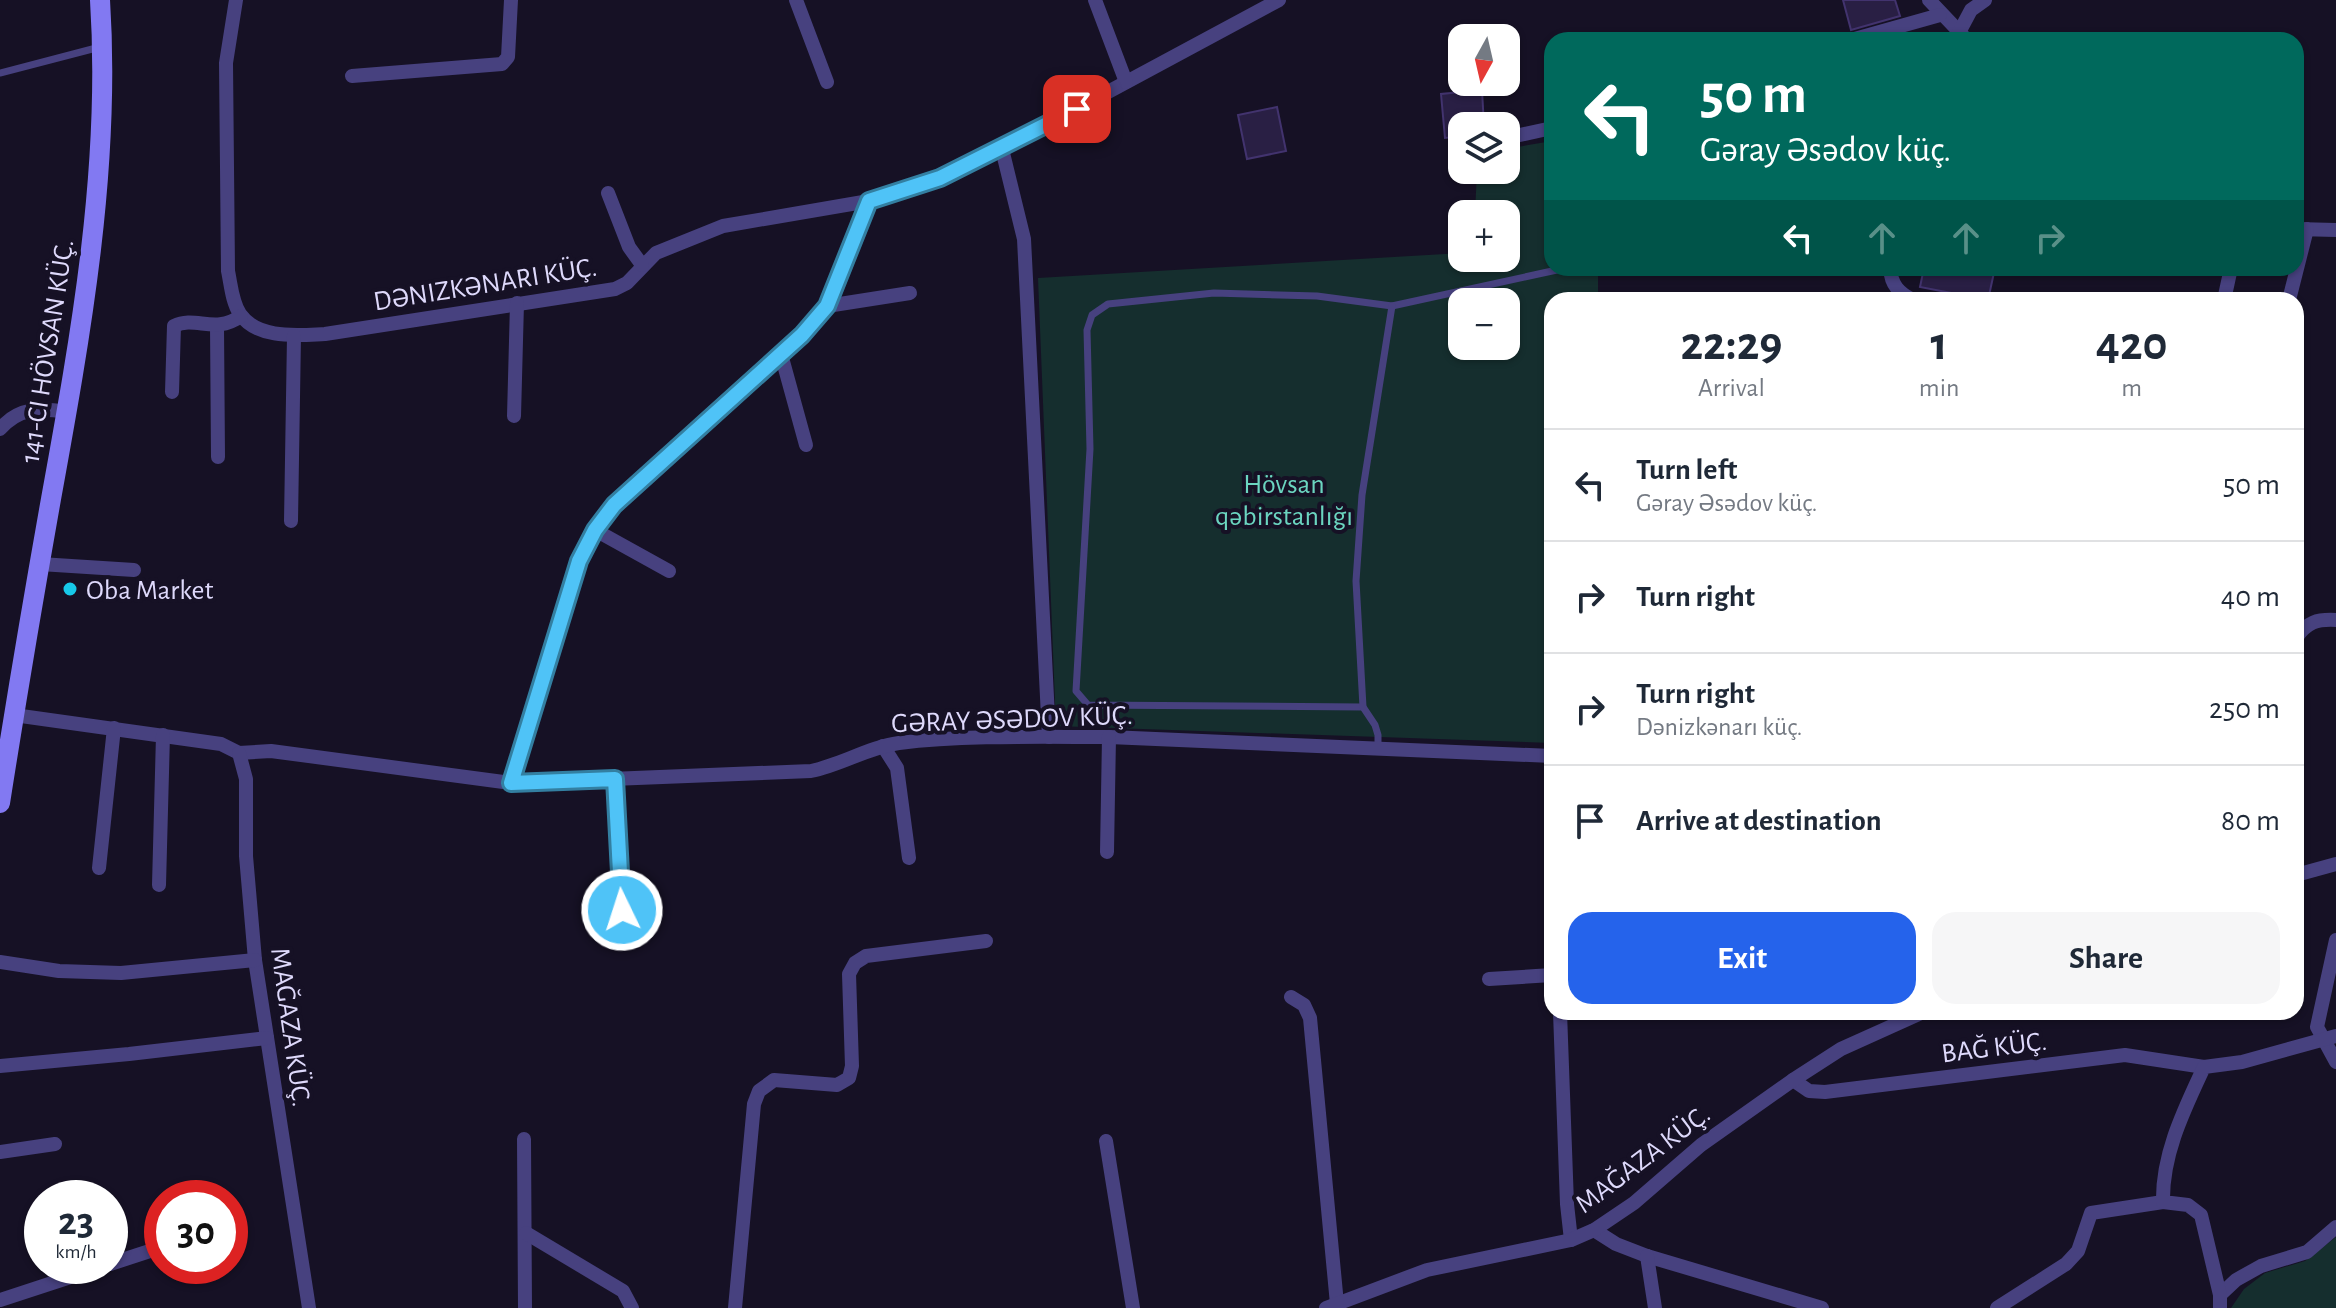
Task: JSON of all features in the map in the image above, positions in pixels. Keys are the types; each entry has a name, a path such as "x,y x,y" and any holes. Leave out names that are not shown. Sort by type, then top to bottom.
{"main road":[{"name":"141-CI HÖVSAN KÜÇ.","path":"0,803 67,412 95,207 103,123 100,0"}],"street":[{"path":"236,0 226,63 228,271 233,299 241,316 270,333 294,336 325,334 615,289 627,283 656,253 723,226 869,201 940,178 1002,149 1279,0"},
{"path":"352,76 502,64 508,57 511,0"},
{"path":"796,0 827,82"},
{"path":"1095,0 1126,82"},
{"path":"1929,0 1955,32"},
{"path":"1962,32 1971,10 1985,0"},
{"path":"1879,32 1940,15"},
{"path":"1520,135 1544,130"},
{"path":"1002,149 1024,239 1049,737"},
{"path":"608,193 629,247 642,265"},
{"path":"511,783 579,561 595,530 614,505 802,335 827,306 869,201"},
{"path":"2304,229 2336,230"},
{"path":"827,306 910,293"},
{"path":"514,416 517,303"},
{"path":"172,392 174,326 181,323 217,326 230,324 241,316"},
{"path":"217,326 218,457"},
{"path":"291,521 294,336"},
{"path":"781,354 806,445"},
{"path":"0,429 20,413 37,409 67,412"},
{"path":"595,530 669,571"},
{"path":"40,564 134,570"},
{"path":"2304,627 2319,619 2336,620"},
{"name":"GƏRAY ƏSƏDOV KÜÇ.","path":"14,715 221,744 239,753 271,751 511,783 811,771 836,766 883,746 911,742 1049,737 1544,756"},
{"path":"99,868 114,728"},
{"path":"159,885 163,735"},
{"path":"1107,852 1109,737"},
{"path":"883,746 897,768 909,858"},
{"name":"MAĞAZA KÜÇ.","path":"239,753 246,779 246,856 255,960 309,1308"},
{"path":"615,779 622,910"},
{"path":"2304,873 2336,864"},
{"path":"2336,940 2318,1011 2317,1027 2329,1038 2336,1062"},
{"path":"735,1308 754,1104 759,1091 774,1080 837,1085 849,1078 852,1066 849,974 855,963 866,956 986,941"},
{"path":"0,962 59,971 121,973 255,960"},
{"path":"1489,979 1544,976"},
{"path":"1291,997 1304,1005 1310,1018 1332,1306"},
{"path":"1560,1020 1571,1240"},
{"name":"MAĞAZA KÜÇ.","path":"1332,1306 1427,1270 1571,1240 1594,1230 1634,1203 1701,1145 1793,1080 1841,1049 1905,1020"},
{"path":"0,1066 267,1038"},
{"name":"BAĞ KÜÇ.","path":"1793,1080 1809,1091 1825,1092 2125,1055 2204,1067 2242,1062 2329,1038"},
{"path":"2163,1202 2166,1163 2183,1113 2204,1067"},
{"path":"524,1139 525,1308"},
{"path":"1106,1141 1133,1308"},
{"path":"0,1152 55,1144"},
{"path":"1997,1308 2066,1264 2078,1251 2091,1213 2163,1202 2188,1205 2201,1215 2220,1301"},
{"path":"2220,1301 2236,1280 2261,1266 2307,1252 2336,1227"},
{"path":"1594,1230 1616,1244 1647,1256 1822,1308"},
{"path":"526,1233 623,1291 632,1308"},
{"path":"1647,1256 1655,1308"},
{"path":"0,1300 49,1284"}],"lane":[{"path":"0,73 102,47"},
{"path":"1363,707 1088,705 1081,699 1076,691 1090,449 1087,330 1092,315 1108,304 1214,293 1317,296 1392,306 1544,273"},
{"path":"1378,749 1375,725 1363,707 1357,567 1362,495 1392,306"}],"green space":[{"name":"Hövsan qəbirstanlığı","path":"1544,142 1544,276 1598,276 1598,292 1544,292 1544,743 1056,726 1038,278 1448,254 1448,272 1520,272 1520,200 1476,200 1476,184 1520,184 1520,147"},
{"path":"2336,1237 2336,1308 2231,1308 2244,1289 2265,1273 2305,1261"}],"building":[{"path":"1843,0 1895,0 1900,16 1851,30"},
{"path":"1441,94 1482,96 1483,112 1448,112 1448,138 1445,138"},
{"path":"1277,107 1286,151 1247,159 1238,115"},
{"path":"1922,276 1993,276 1990,292 1946,292 1920,287"}],"place":[{"name":"Oba Market","path":"70,589"}],"route":[{"path":"622,910 615,779 511,783 579,561 595,530 614,505 802,335 827,306 869,201 940,178 1077,109"}]}
